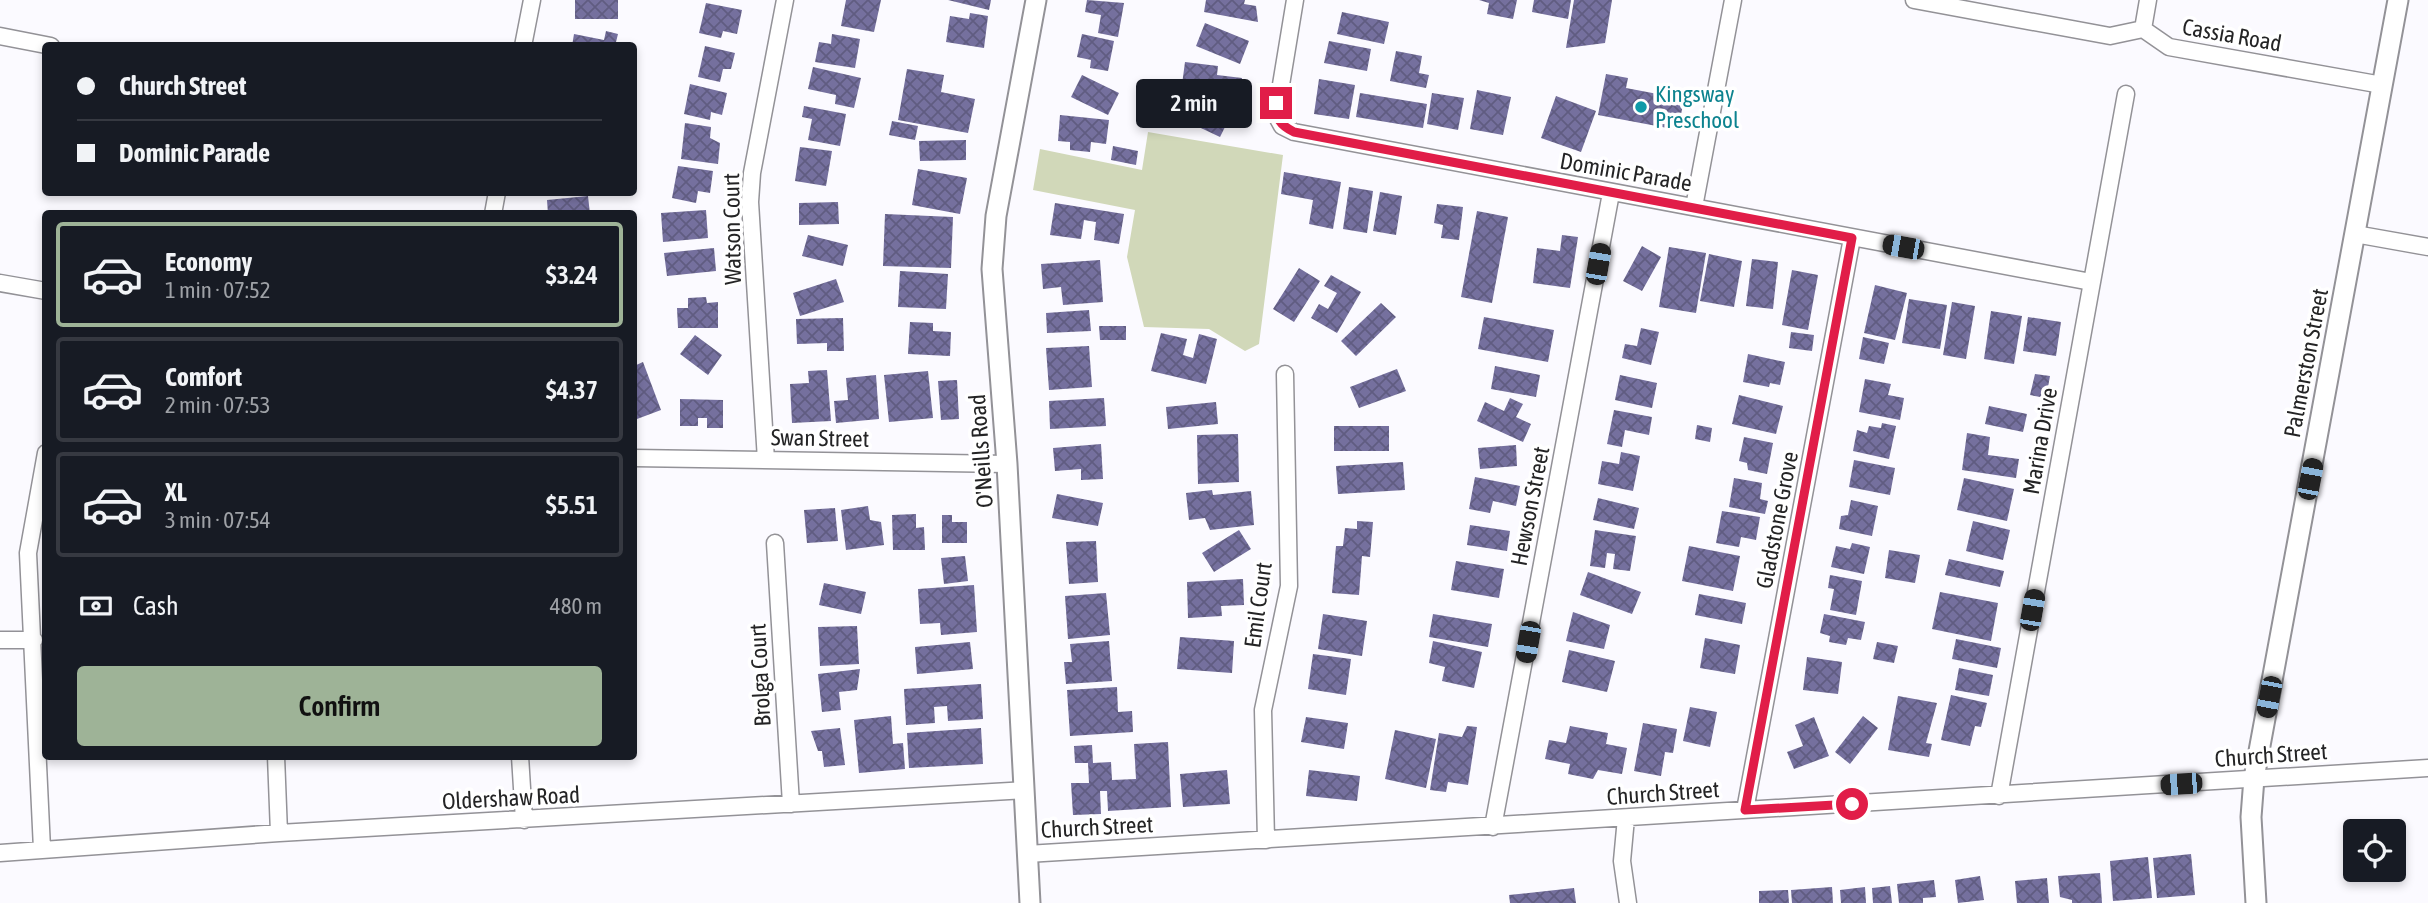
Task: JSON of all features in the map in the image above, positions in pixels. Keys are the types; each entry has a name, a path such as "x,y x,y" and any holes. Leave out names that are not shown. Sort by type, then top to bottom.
{"street":[{"path":"524,42 532,0"},
{"name":"Watson Court","path":"766,460 750,202 752,173 785,0"},
{"name":"O'Neills Road","path":"1030,903 1007,464 992,269 996,216 1036,0"},
{"name":"Dominic Parade","path":"1295,0 1276,103 1276,115 1282,126 1294,132 2091,282"},
{"path":"1694,207 1733,0"},
{"path":"1914,0 2110,36 2143,29 2148,0"},
{"name":"Palmerston Street","path":"2256,903 2251,817 2254,778 2399,0"},
{"name":"Cassia Road","path":"2143,29 2169,47 2382,85"},
{"path":"0,36 42,44"},
{"name":"Marina Drive","path":"1999,796 2126,94"},
{"name":"Hewson Street","path":"1493,827 1611,193"},
{"path":"2355,234 2428,247"},
{"name":"Gladstone Grove","path":"1745,810 1852,238"},
{"path":"0,283 42,290"},
{"name":"Emil Court","path":"1266,841 1263,710 1289,586 1285,374"},
{"name":"Swan Street","path":"637,458 1007,464"},
{"path":"42,475 28,553 42,849"},
{"name":"Brolga Court","path":"775,543 791,804"},
{"path":"0,640 34,640"},
{"path":"276,760 279,833"},
{"path":"520,760 524,820"},
{"name":"Church Street","path":"1027,854 2428,768"},
{"name":"Oldershaw Road","path":"0,853 279,833 1025,790"},
{"path":"1626,818 1622,861 1628,903"}],"green space":[{"path":"1148,132 1283,155 1259,344 1245,351 1209,329 1144,327 1127,257 1135,210 1033,190 1040,149 1142,170"}],"building":[{"path":"575,0 618,0 618,19 575,19"},
{"path":"846,0 881,0 874,32 841,26"},
{"path":"948,0 991,0 989,10"},
{"path":"1087,0 1124,3 1118,37 1098,33 1101,15 1085,12"},
{"path":"1206,0 1245,0 1244,4 1256,6 1258,22 1204,12"},
{"path":"1479,0 1517,0 1513,19 1487,14 1489,3"},
{"path":"1534,0 1571,0 1568,19 1532,12"},
{"path":"1574,0 1612,0 1605,43 1566,48"},
{"path":"706,3 742,10 737,34 723,31 721,38 699,33"},
{"path":"1342,12 1389,22 1384,44 1337,34"},
{"path":"970,13 988,16 984,48 946,42 950,16 969,19"},
{"path":"1205,23 1249,41 1240,64 1196,46"},
{"path":"606,31 618,34 616,42 573,42 574,34 604,40"},
{"path":"832,34 860,39 855,68 815,62 819,42 831,44"},
{"path":"1082,34 1114,41 1108,71 1090,68 1091,60 1077,57"},
{"path":"1329,41 1371,49 1367,71 1324,63"},
{"path":"705,46 735,53 731,69 723,69 720,82 698,77"},
{"path":"1396,51 1422,56 1419,73 1429,75 1426,88 1390,81"},
{"path":"1185,62 1218,66 1217,75 1242,78 1239,100 1181,92"},
{"path":"813,67 861,78 854,108 835,104 836,95 808,89"},
{"path":"907,69 944,75 941,92 975,99 968,133 898,120"},
{"name":"Kingsway Preschool","path":"1606,74 1628,78 1626,88 1684,99 1678,130 1598,115"},
{"path":"1082,75 1119,93 1108,115 1071,97"},
{"path":"1319,79 1355,85 1349,119 1314,114"},
{"path":"690,84 727,93 722,115 711,112 710,120 684,114"},
{"path":"1477,90 1511,97 1503,135 1470,129"},
{"path":"1360,93 1427,104 1423,128 1356,117"},
{"path":"1432,93 1464,98 1458,130 1427,124"},
{"path":"1556,96 1596,111 1581,152 1541,138"},
{"path":"1194,103 1229,119 1220,137 1186,121"},
{"path":"804,106 846,114 840,146 808,140 812,119 802,117"},
{"path":"1060,115 1109,120 1106,144 1091,142 1090,152 1070,150 1070,142 1058,141"},
{"path":"892,121 918,126 915,140 889,135"},
{"path":"685,123 711,127 710,138 720,143 718,164 681,159"},
{"path":"966,140 966,160 920,161 919,141"},
{"path":"1113,146 1138,151 1136,165 1111,160"},
{"path":"800,147 832,151 826,186 795,181"},
{"path":"678,166 713,171 710,193 698,191 696,203 672,198"},
{"path":"918,169 967,178 960,214 912,205"},
{"path":"1284,172 1341,182 1333,229 1309,224 1313,200 1281,194"},
{"path":"1349,187 1373,191 1367,233 1343,229"},
{"path":"1380,192 1402,196 1396,235 1373,231"},
{"path":"588,196 590,210 548,210 547,200"},
{"path":"838,202 839,224 799,225 799,203"},
{"path":"1055,203 1124,214 1119,244 1094,240 1096,222 1084,220 1081,239 1050,235"},
{"path":"1437,204 1463,207 1459,240 1441,238 1443,225 1434,223"},
{"path":"706,210 708,238 663,242 661,213"},
{"path":"1477,211 1508,217 1492,303 1461,297"},
{"path":"885,214 953,217 951,268 883,266"},
{"path":"808,235 848,245 843,266 802,256"},
{"path":"1562,235 1578,237 1570,288 1533,283 1537,248 1560,251"},
{"path":"1642,246 1661,257 1642,291 1623,281"},
{"path":"1669,247 1706,253 1696,313 1659,307"},
{"path":"714,248 716,271 667,276 664,253"},
{"path":"1709,254 1742,261 1734,307 1700,301"},
{"path":"1752,259 1778,262 1773,309 1746,306"},
{"path":"1100,260 1103,302 1063,305 1061,287 1043,289 1041,264"},
{"path":"1299,268 1320,281 1294,322 1273,309"},
{"path":"1792,270 1818,275 1808,330 1782,325"},
{"path":"900,271 948,274 946,309 898,307"},
{"path":"1331,275 1361,292 1337,333 1311,318 1319,304 1328,309 1337,293 1324,286"},
{"path":"836,279 844,302 800,316 793,293"},
{"path":"1875,285 1907,293 1895,340 1864,333"},
{"path":"706,297 707,303 718,302 718,328 678,328 677,308 688,308 688,298"},
{"path":"1909,299 1947,305 1940,349 1902,343"},
{"path":"1952,302 1975,306 1966,359 1943,355"},
{"path":"1381,303 1396,317 1356,356 1341,341"},
{"path":"1089,310 1091,331 1047,333 1046,313"},
{"path":"1991,311 2022,316 2014,364 1984,359"},
{"path":"1484,317 1554,330 1548,362 1478,349"},
{"path":"2028,317 2061,322 2056,356 2023,351"},
{"path":"843,318 844,351 827,351 827,343 797,344 796,319"},
{"path":"910,322 933,323 933,331 951,332 950,356 908,354"},
{"path":"1099,326 1126,326 1126,340 1100,340"},
{"path":"1641,328 1659,332 1651,365 1622,358 1625,344 1637,346"},
{"path":"1791,332 1814,335 1812,351 1789,348"},
{"path":"1161,333 1187,339 1183,355 1193,358 1199,334 1217,339 1206,384 1151,371"},
{"path":"695,335 722,355 708,375 680,354"},
{"path":"1863,337 1889,343 1884,364 1859,359"},
{"path":"1089,346 1092,387 1049,390 1046,348"},
{"path":"1748,354 1785,362 1780,385 1770,383 1769,387 1743,382"},
{"path":"643,362 661,410 637,419 637,365"},
{"path":"1495,366 1540,375 1536,397 1491,389"},
{"path":"1397,369 1406,391 1359,408 1350,387"},
{"path":"827,370 831,421 792,423 790,384 809,383 808,371"},
{"path":"928,371 933,418 889,422 884,375"},
{"path":"2035,374 2050,376 2046,398 2030,395"},
{"path":"876,375 879,419 836,423 834,401 848,400 846,378"},
{"path":"1620,375 1657,383 1652,408 1615,400"},
{"path":"1865,379 1891,384 1888,395 1904,398 1900,420 1859,412"},
{"path":"957,380 959,419 941,420 938,381"},
{"path":"1739,395 1783,406 1776,434 1732,424"},
{"path":"1104,398 1106,426 1050,429 1049,401"},
{"path":"1510,398 1523,404 1516,417 1531,424 1523,442 1477,421 1485,402 1504,411"},
{"path":"680,399 723,400 723,428 707,428 707,418 698,418 698,426 680,426"},
{"path":"1216,402 1218,424 1168,429 1166,407"},
{"path":"1989,406 2027,414 2023,432 1985,424"},
{"path":"1614,410 1652,417 1649,435 1625,430 1622,447 1607,444"},
{"path":"1882,423 1896,426 1889,459 1853,451 1857,430 1867,433 1869,426 1881,428"},
{"path":"1697,425 1712,428 1710,442 1695,439"},
{"path":"1334,426 1389,426 1389,451 1334,451"},
{"path":"1967,433 1990,437 1988,455 2019,459 2016,478 1962,470"},
{"path":"1238,434 1239,482 1198,484 1197,435"},
{"path":"1744,437 1773,443 1767,474 1748,470 1747,463 1739,461"},
{"path":"1101,444 1103,479 1081,480 1081,469 1055,471 1053,448"},
{"path":"1516,445 1517,466 1480,469 1478,448"},
{"path":"1621,452 1640,456 1633,491 1598,484 1602,461 1619,464"},
{"path":"1854,460 1895,468 1890,495 1849,487"},
{"path":"1403,462 1405,490 1338,494 1336,466"},
{"path":"1475,477 1520,486 1516,506 1493,501 1490,513 1469,509"},
{"path":"1734,478 1762,483 1760,499 1768,501 1765,514 1729,507"},
{"path":"1964,478 2014,489 2007,521 1957,510"},
{"path":"1212,490 1213,495 1251,491 1254,525 1210,530 1205,518 1189,520 1186,493"},
{"path":"1057,494 1103,503 1098,526 1052,518"},
{"path":"1598,498 1639,508 1634,529 1593,520"},
{"path":"1851,500 1878,506 1872,536 1839,529 1841,516 1848,515"},
{"path":"868,506 870,520 881,522 884,545 846,550 841,510"},
{"path":"835,508 838,541 807,543 804,510"},
{"path":"1722,511 1760,517 1756,540 1741,537 1739,547 1716,543"},
{"path":"916,514 916,528 924,527 925,550 893,550 892,515"},
{"path":"942,515 952,515 952,522 967,522 967,543 942,543"},
{"path":"1357,521 1373,522 1370,557 1362,556 1359,595 1332,593 1336,546 1343,546 1345,528 1357,529"},
{"path":"1973,521 2010,530 2003,560 1966,551"},
{"path":"1470,525 1510,531 1507,551 1467,545"},
{"path":"1239,530 1251,549 1214,572 1202,553"},
{"path":"1595,530 1636,536 1630,571 1613,569 1615,554 1607,553 1605,568 1590,566"},
{"path":"1096,541 1098,582 1069,584 1066,542"},
{"path":"1852,543 1870,547 1864,574 1831,567 1836,546 1850,549"},
{"path":"1689,546 1740,556 1733,591 1682,581"},
{"path":"1889,550 1920,555 1915,583 1885,578"},
{"path":"965,556 968,581 944,584 941,558"},
{"path":"1949,559 2004,571 2000,587 1945,575"},
{"path":"1456,561 1504,569 1499,598 1451,590"},
{"path":"1588,572 1641,592 1632,614 1580,595"},
{"path":"1830,575 1862,581 1856,615 1830,610 1834,589 1828,588"},
{"path":"1243,579 1244,605 1221,606 1222,616 1188,618 1187,582"},
{"path":"824,583 866,592 861,614 819,605"},
{"path":"974,585 977,632 941,635 940,623 920,624 918,589"},
{"path":"1940,592 1998,603 1991,641 1932,629"},
{"path":"1106,593 1110,635 1068,639 1065,596"},
{"path":"1699,594 1746,603 1742,624 1695,615"},
{"path":"1573,612 1610,625 1604,649 1566,641"},
{"path":"1323,614 1367,621 1362,656 1318,649"},
{"path":"1433,614 1492,624 1488,647 1429,637"},
{"path":"1824,614 1865,622 1861,640 1848,638 1846,645 1829,642 1830,636 1820,633"},
{"path":"857,626 859,664 820,666 818,627"},
{"path":"1180,637 1234,641 1232,673 1177,669"},
{"path":"1705,638 1740,645 1735,674 1700,668"},
{"path":"1956,639 2001,648 1997,668 1952,659"},
{"path":"1109,641 1112,681 1066,684 1064,662 1072,662 1070,644"},
{"path":"1433,641 1482,652 1474,688 1442,681 1445,667 1429,663"},
{"path":"970,642 973,669 917,674 915,647"},
{"path":"1877,642 1898,646 1894,663 1873,659"},
{"path":"1569,650 1615,661 1607,692 1562,682"},
{"path":"1313,654 1351,659 1346,695 1308,689"},
{"path":"1807,657 1842,662 1838,694 1803,690"},
{"path":"1959,668 1993,675 1989,696 1955,690"},
{"path":"860,669 857,690 839,692 841,710 822,712 818,674"},
{"path":"981,684 983,719 948,721 947,706 934,707 935,723 906,725 904,689"},
{"path":"1117,687 1118,712 1132,711 1133,732 1070,736 1067,690"},
{"path":"1951,695 1987,703 1981,727 1975,726 1970,746 1941,740"},
{"path":"1898,696 1937,703 1926,743 1932,744 1929,757 1888,750"},
{"path":"1690,707 1717,712 1710,747 1683,741"},
{"path":"891,716 893,744 903,743 905,769 859,773 854,720"},
{"path":"1863,716 1878,728 1850,764 1835,752"},
{"path":"1306,717 1348,723 1344,749 1301,742"},
{"path":"1814,717 1829,756 1794,769 1787,752 1803,746 1795,725"},
{"path":"1643,723 1677,729 1673,753 1665,752 1661,776 1634,771"},
{"path":"1467,726 1477,727 1468,785 1448,782 1446,792 1430,790 1439,733 1462,737"},
{"path":"1570,726 1608,733 1606,744 1627,748 1622,774 1598,770 1593,779 1568,774 1570,764 1545,759 1549,740 1566,743"},
{"path":"840,728 845,765 824,767 822,751 818,751 811,731"},
{"path":"981,728 983,764 909,768 907,733"},
{"path":"1395,730 1436,739 1426,788 1385,779"},
{"path":"1168,742 1171,807 1108,811 1107,791 1100,791 1101,814 1073,815 1071,783 1089,783 1088,763 1075,763 1074,746 1092,745 1093,763 1111,762 1112,780 1136,779 1134,744"},
{"path":"1227,770 1230,804 1183,807 1180,774"},
{"path":"1309,770 1360,776 1357,801 1306,796"},
{"path":"2191,854 2195,895 2157,898 2153,858"},
{"path":"2148,857 2152,898 2113,901 2110,861"},
{"path":"2100,873 2102,903 2072,903 2072,900 2060,897 2058,876"},
{"path":"1980,876 1984,900 1958,903 1955,880"},
{"path":"2047,878 2049,903 2017,903 2015,881"},
{"path":"1934,880 1936,897 1923,898 1923,903 1899,903 1897,884"},
{"path":"1890,886 1892,903 1873,903 1872,888"},
{"path":"1832,887 1833,903 1792,903 1791,890"},
{"path":"1865,887 1866,903 1841,903 1840,890"},
{"path":"1574,888 1576,903 1510,903 1509,895"},
{"path":"1788,890 1789,903 1759,903 1759,891"}],"place":[{"name":"Kingsway Preschool","path":"1641,107"}],"route":[{"path":"1276,103 1276,115 1282,126 1294,132 1852,238 1745,810 1852,804"}]}
